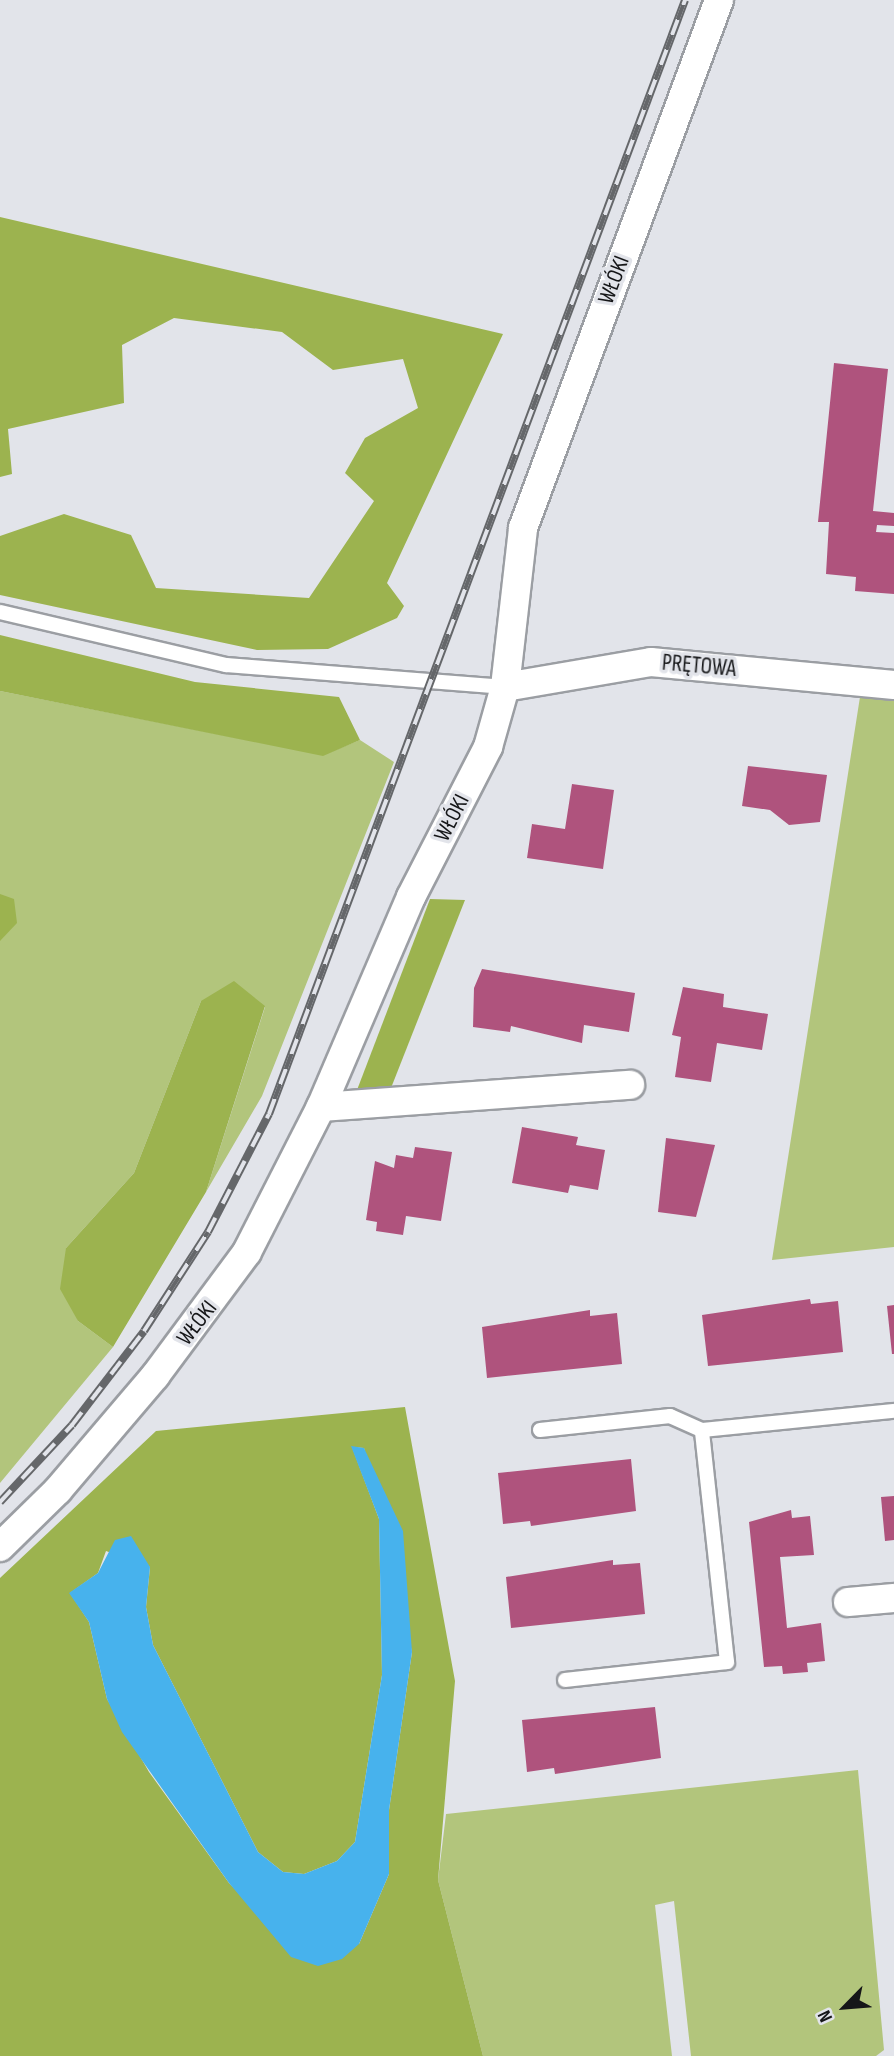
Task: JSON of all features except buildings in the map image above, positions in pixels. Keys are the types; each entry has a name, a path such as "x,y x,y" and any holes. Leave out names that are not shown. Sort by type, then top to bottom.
{"street":[{"name":"WŁÓKI","path":"0,1547 58,1490 224,1287 273,1209 321,1107 411,897 488,747 506,687 523,528 719,0"},
{"name":"PRĘTOWA","path":"506,687 651,662 894,684"},
{"path":"321,1107 631,1085"},
{"path":"848,1602 894,1598"}],"lane":[{"path":"0,612 226,666 506,687"},
{"path":"541,1430 670,1416 702,1430 894,1411"},
{"path":"565,1680 727,1662 702,1430"}],"green space":[{"path":"0,217 503,334 387,583 404,606 397,618 328,649 257,650 0,595 0,536 64,514 131,535 156,588 309,598 374,501 345,473 365,438 418,408 403,359 333,370 282,332 174,318 122,345 124,403 8,429 12,474 0,477"},
{"path":"0,635 195,682 339,697 360,740 323,756 0,691"},
{"path":"0,691 323,755 360,740 394,762 262,1096 206,1192 265,1007 201,1001 134,1173 66,1248 78,1321 113,1347 0,1483"},
{"path":"860,697 894,701 894,1247 772,1260"},
{"path":"0,894 14,899 17,923 0,941"},
{"path":"430,899 465,900 391,1088 357,1090"},
{"path":"234,981 265,1006 206,1192 113,1347 78,1321 60,1289 66,1248 134,1173 201,1001"},
{"path":"405,1407 455,1681 438,1880 483,2056 0,2056 0,1578 156,1431","holes":["352,1447 364,1448 412,1652 389,1810 389,1874 359,1944 264,1919 229,1883 149,1772 107,1699 89,1622 70,1593 98,1573 106,1551 150,1567 146,1607 153,1645 258,1852 283,1872 304,1874 337,1861 355,1842 382,1675 379,1519"]},
{"path":"858,1770 884,2050 876,2056 691,2056 674,1901 655,1905 672,2056 483,2056 438,1880 446,1814"}],"water":[{"path":"351,1446 364,1448 403,1531 412,1652 389,1810 389,1874 359,1944 342,1959 318,1966 291,1957 229,1883 122,1732 107,1699 89,1622 69,1593 98,1573 115,1540 131,1536 150,1567 146,1607 153,1645 258,1852 283,1872 304,1874 337,1861 355,1842 382,1675 379,1519"}],"railway":[{"path":"0,1502 72,1425 144,1331 208,1232 269,1114 685,0"}]}
